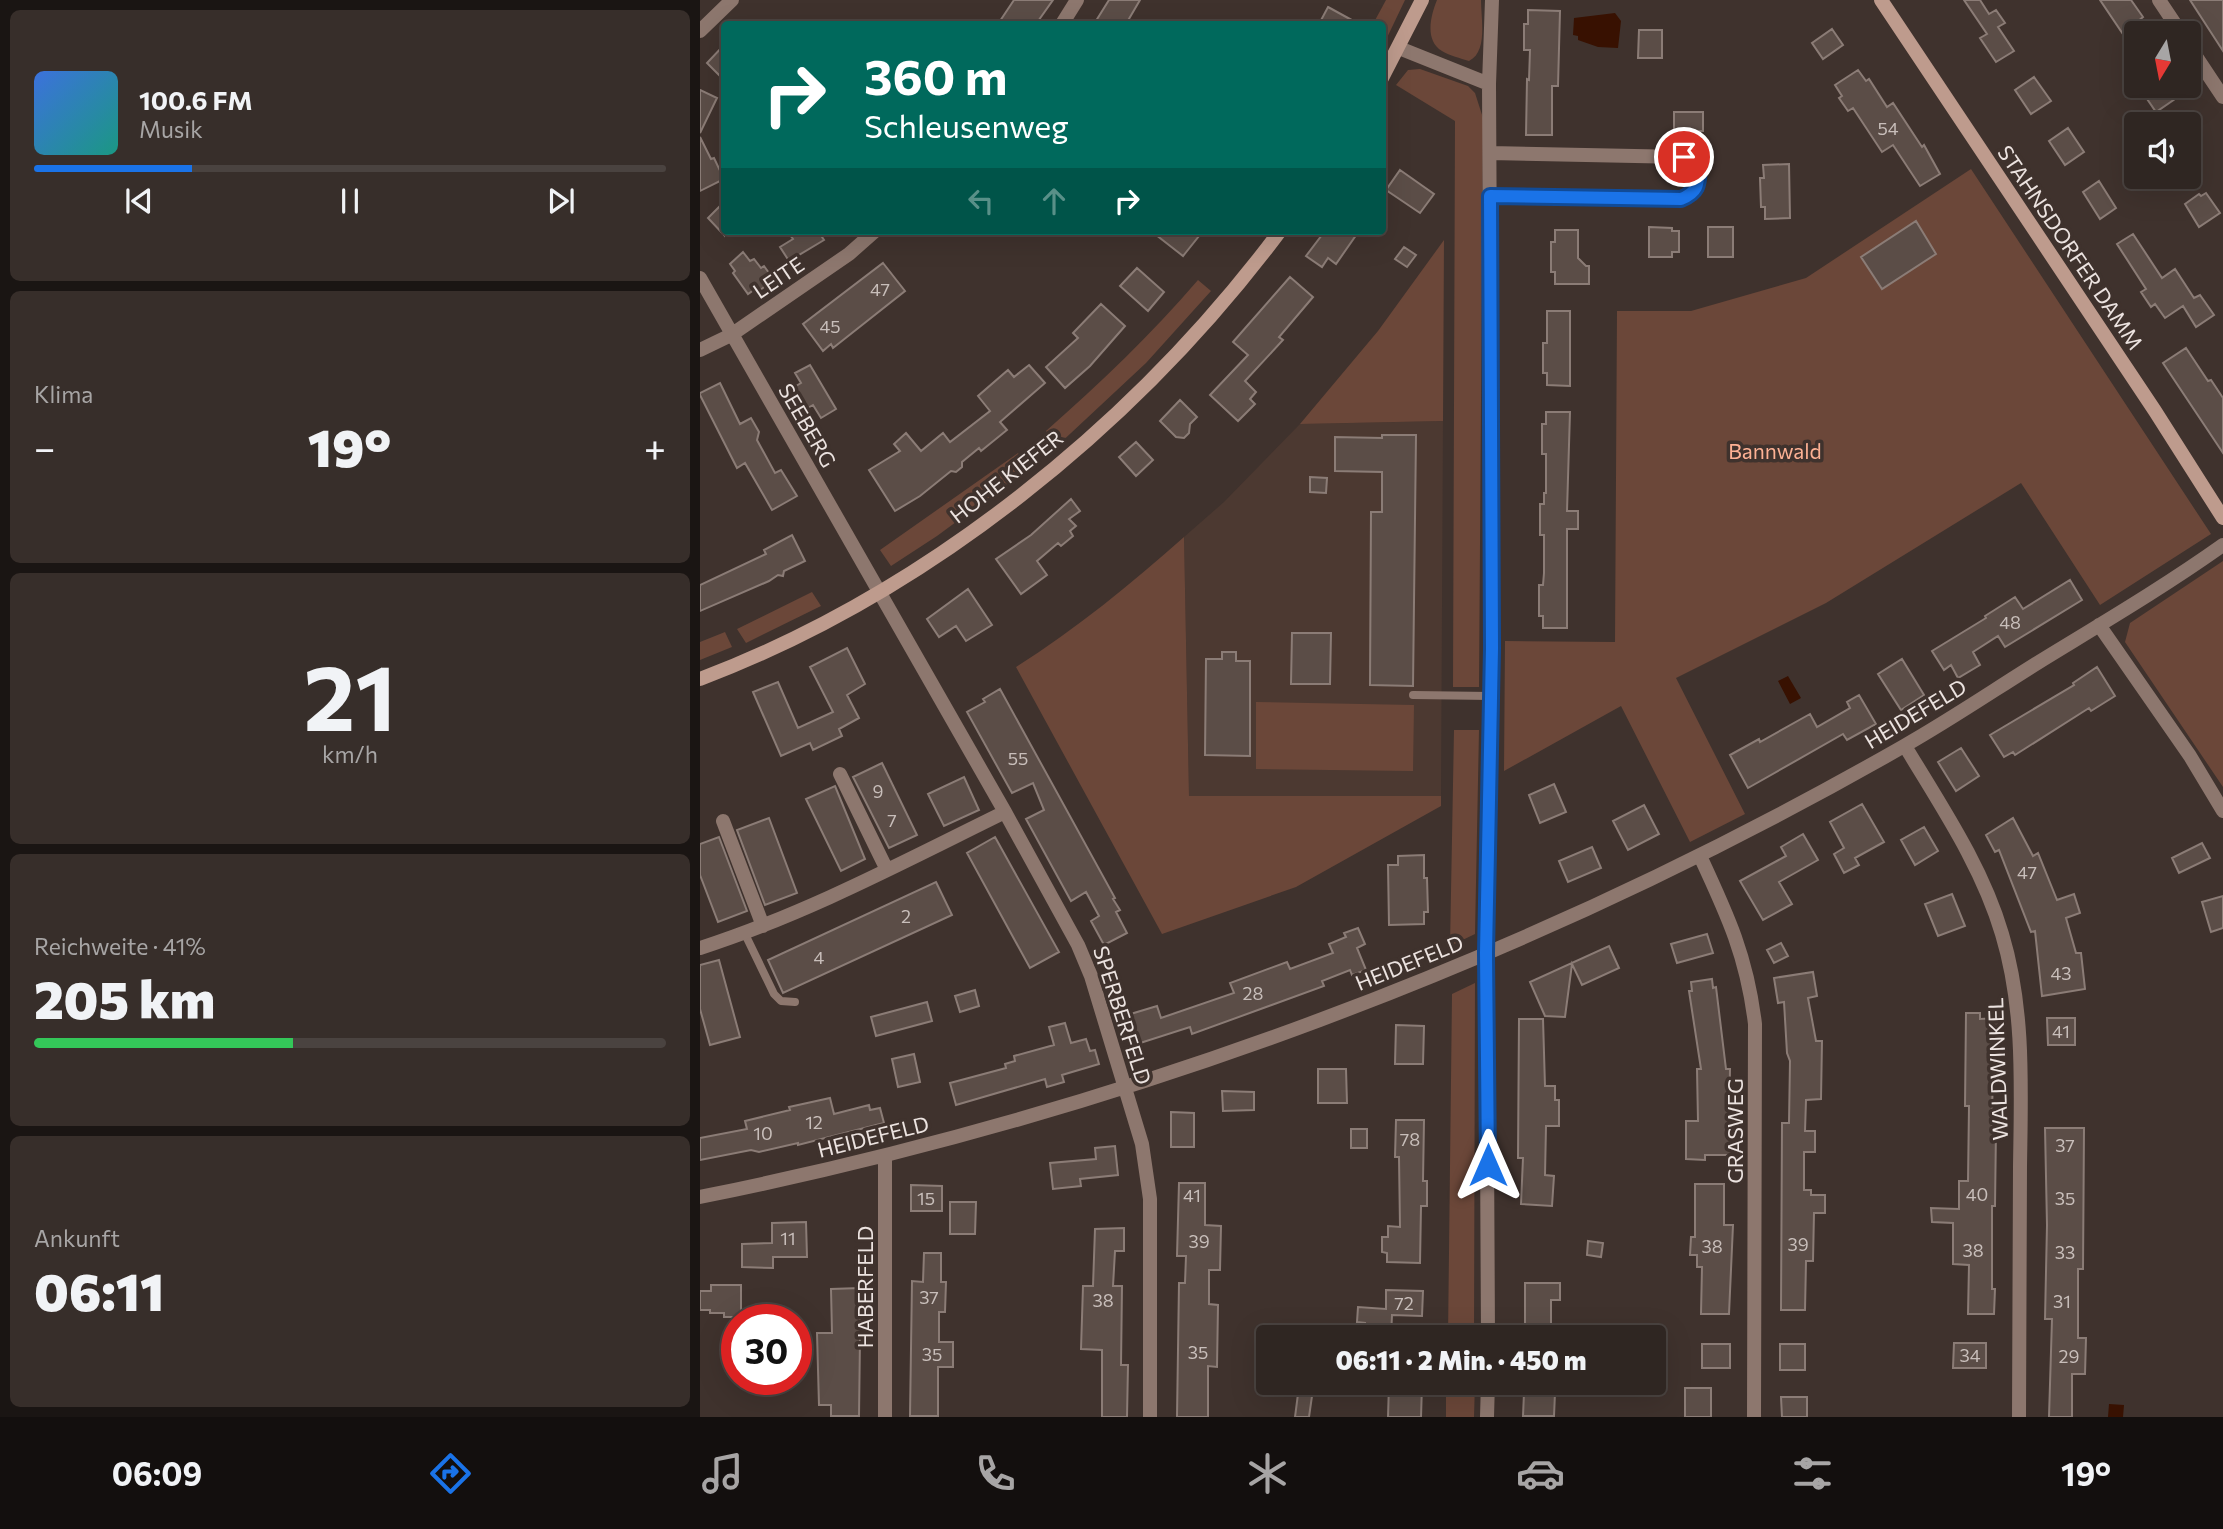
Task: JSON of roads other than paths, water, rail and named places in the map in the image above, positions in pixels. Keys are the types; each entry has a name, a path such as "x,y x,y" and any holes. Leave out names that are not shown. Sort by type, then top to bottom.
{"street":[{"path":"700,31 732,0"},
{"path":"1064,21 1077,0"},
{"path":"1386,71 1422,0"},
{"path":"1488,1325 1486,953 1491,696 1489,85 1492,0"},
{"name":"STAHNSDORFER DAMM","path":"1881,0 2155,411 2223,518"},
{"path":"2160,0 2173,21"},
{"path":"1399,48 1489,85"},
{"path":"2202,66 2223,97"},
{"path":"1489,153 1684,157 1693,160 1699,168 1698,187 1692,194 1681,199 1490,196"},
{"name":"LEITE","path":"700,351 731,335 849,254 870,235"},
{"name":"HOHE KIEFER","path":"700,679 783,643 880,591 1001,512 1124,407 1207,322 1277,235"},
{"name":"SEEBERG","path":"700,278 880,591"},
{"name":"HEIDEFELD","path":"700,1197 886,1156 1126,1088 1278,1037 1444,972 1700,856 1905,746 2223,545"},
{"name":"SPERBERFELD","path":"880,591 1078,945 1091,976 1142,1144 1150,1199 1150,1417"},
{"path":"2099,625 2190,756 2223,811"},
{"name":"WALDWINKEL","path":"1905,746 1974,863 1991,901 2010,961 2017,995 2021,1064 2019,1417"},
{"path":"840,774 887,870"},
{"path":"700,948 763,926 887,870 1005,812"},
{"path":"723,821 763,926"},
{"name":"GRASWEG","path":"1700,856 1730,920 1744,960 1755,1024 1754,1417"},
{"name":"HABERFELD","path":"885,1417 886,1156"},
{"path":"1488,1395 1488,1417"}],"lane":[{"path":"1413,695 1491,696"},
{"path":"745,934 774,994 781,1001 795,1002"}],"park label":[{"name":"Bannwald","path":"1775,450"}]}
